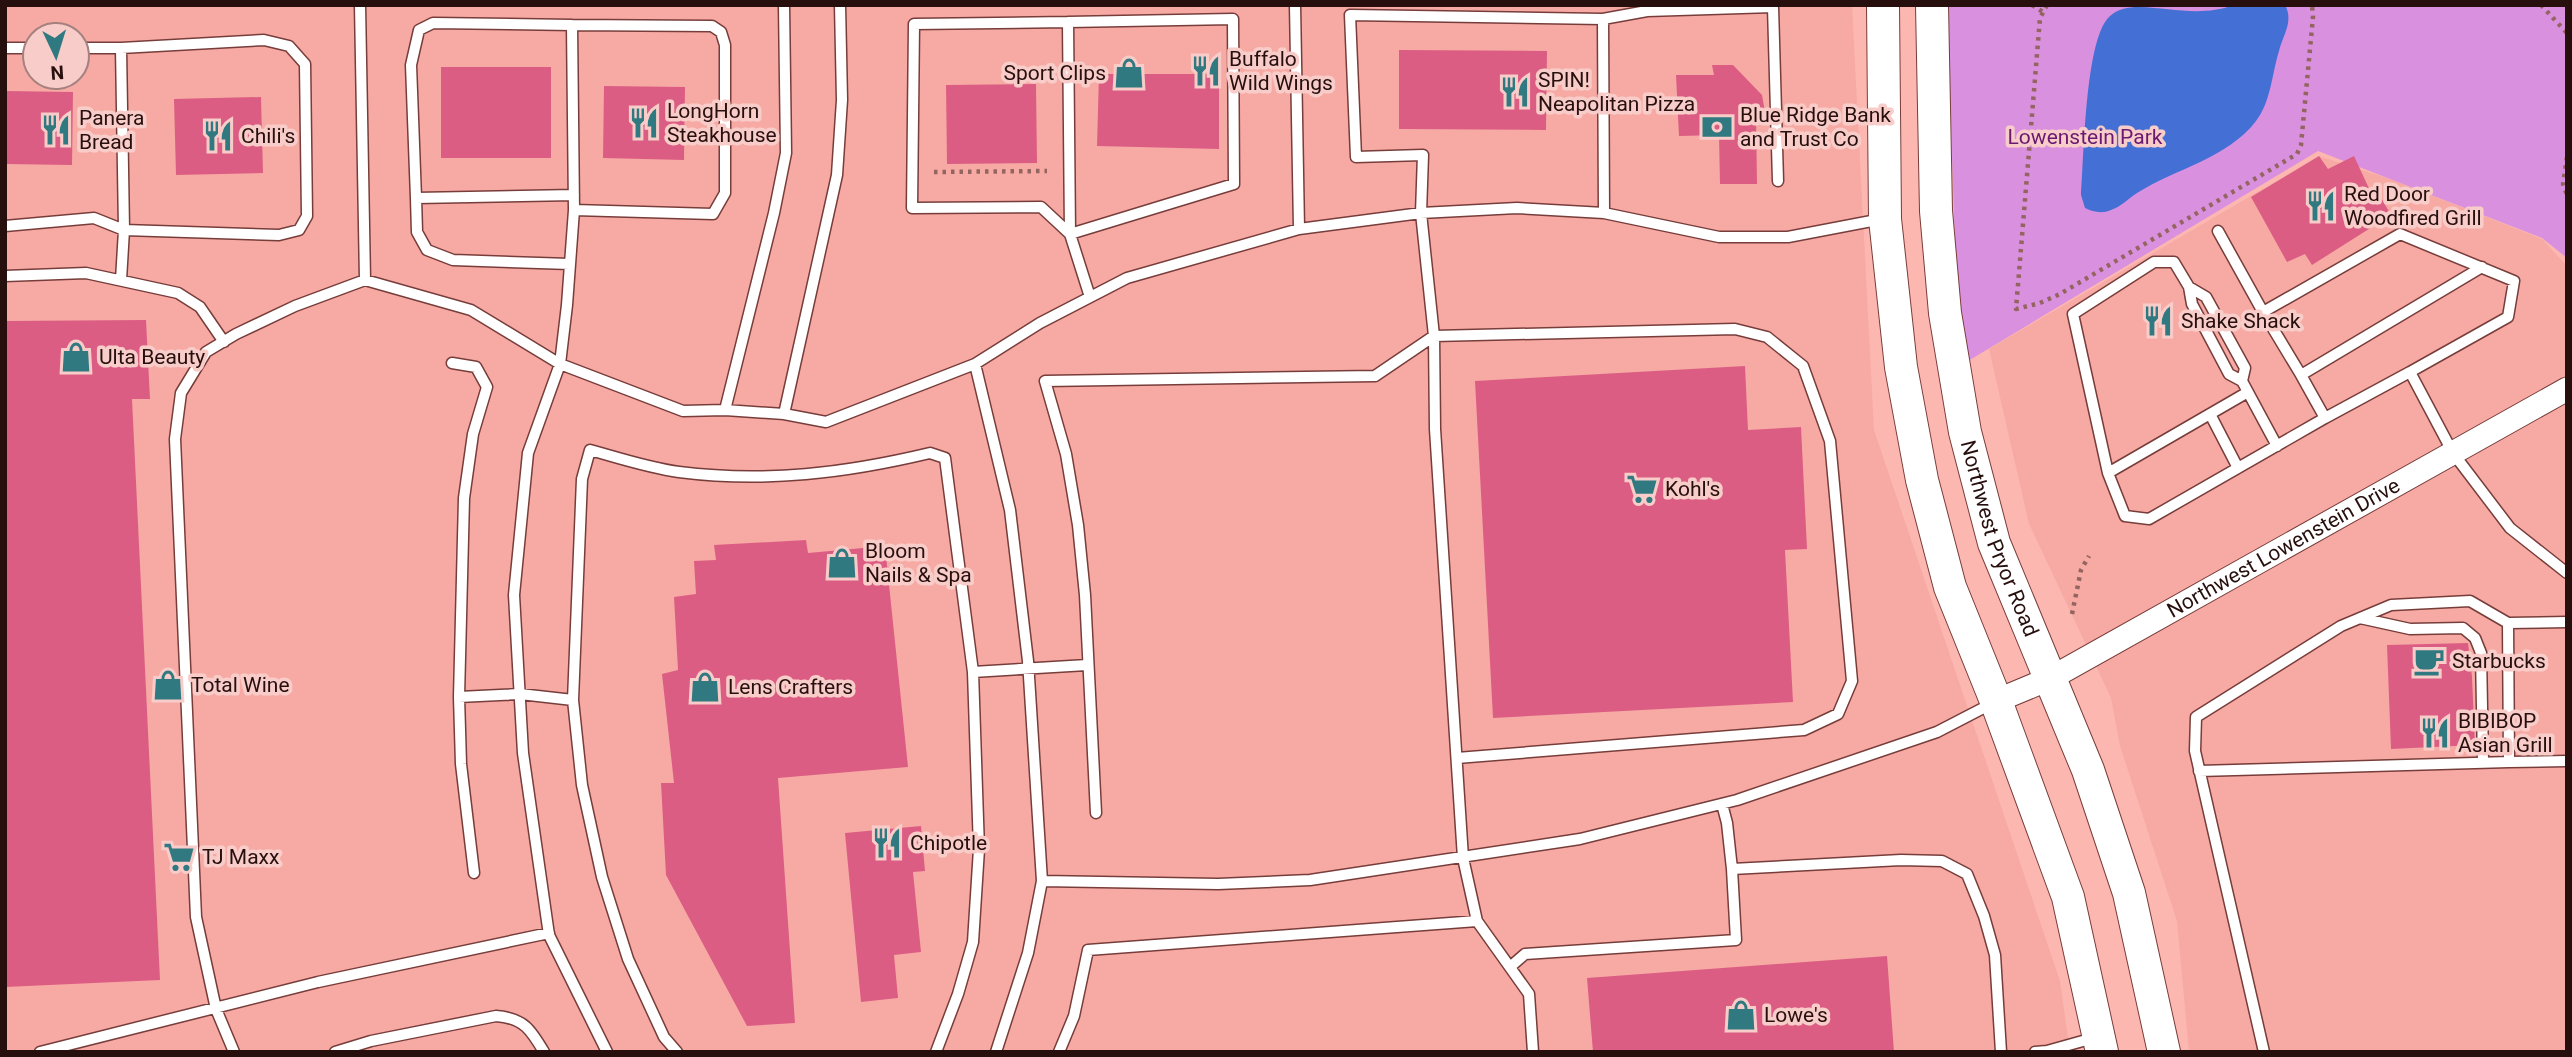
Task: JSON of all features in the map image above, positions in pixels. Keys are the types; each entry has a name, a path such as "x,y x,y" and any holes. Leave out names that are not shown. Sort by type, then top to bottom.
{"main road":[{"path":"1883,5 1885,219 1901,367 1923,480 1950,587 1996,701 2068,897 2101,1044"},
{"name":"Northwest Pryor Road","path":"1932,5 1936,211 1945,313 1965,432 1994,544 2088,770 2129,893 2164,1052"}],"street":[{"name":"Northwest Lowenstein Drive","path":"1996,701 2051,678 2567,389"}],"lane":[{"path":"360,5 365,280"},
{"path":"725,410 774,213 786,153 784,5"},
{"path":"784,414 836,175 842,100 840,5"},
{"path":"1295,5 1299,229"},
{"path":"1534,1052 1530,994 1477,921 1463,858 1435,429 1434,336 1421,213 1423,155 1356,157 1350,15 1603,19 1647,11 1773,8 1778,181"},
{"path":"1233,19 1234,184 1070,234 1041,207 912,208 914,24 1233,19"},
{"path":"1603,19 1604,212"},
{"path":"1068,22 1070,234 1090,297"},
{"path":"570,264 453,260 427,250 417,232 411,65 419,30 433,23 712,26 721,32 724,45 725,193 713,214 574,209"},
{"path":"572,25 574,209 560,364 528,453 514,595 523,753 549,933 607,1052"},
{"path":"5,226 94,218 124,230 279,235 299,230 307,216 305,64 289,46 264,40 91,48"},
{"path":"121,48 124,230 121,280"},
{"path":"416,198 574,195"},
{"path":"234,1052 216,1009 196,917 175,439 181,393 206,352 295,306 365,280 471,310 560,364 683,411 725,410 784,414 826,422 975,364 1040,323 1127,278 1299,229 1421,213 1517,208 1604,212 1719,237 1788,236 1885,219"},
{"path":"2218,231 2325,418"},
{"path":"2263,312 2400,234 2514,281 2508,317 2149,519 2125,516 2108,473 2073,314 2154,262 2174,261 2189,287 2192,304 2229,374 2242,381 2277,446"},
{"path":"2301,375 2482,267"},
{"path":"5,276 86,273 178,293 200,307 224,342"},
{"path":"2189,287 2206,297 2245,368 2242,381"},
{"path":"1096,813 1085,595 1078,525 1066,454 1045,381 1375,376 1434,336 1735,329 1767,337 1803,366 1830,441 1852,681 1838,714 1804,730 1457,758"},
{"path":"452,363 476,367 487,387 473,434 464,498 459,697 461,764 474,873"},
{"path":"975,364 1010,510 1029,669 1042,881 1028,953 996,1052"},
{"path":"2410,372 2453,453 2510,528 2567,573"},
{"path":"2108,473 2248,392"},
{"path":"2210,414 2238,468"},
{"path":"677,1052 664,1037 628,959 602,877 582,785 573,700 582,479 590,450 677,472 753,477 831,474 930,453 945,458 973,672 979,849 973,942 958,995 936,1052"},
{"path":"2264,1052 2199,771 2195,751 2196,718 2341,626 2391,605 2470,601 2508,624 2567,622"},
{"path":"2360,618 2410,629 2463,628 2475,638 2481,653 2483,762"},
{"path":"2508,624 2509,762"},
{"path":"973,672 1087,665"},
{"path":"459,697 520,694 573,700"},
{"path":"1042,881 1218,884 1310,880 1580,839 1722,804 1937,732 1996,701"},
{"path":"2199,771 2567,761"},
{"path":"1510,967 1525,954 1736,940 1732,869 1722,804"},
{"path":"1732,869 1901,860 1942,861 1967,874 1984,916 1995,955 2001,1052"},
{"path":"1059,1052 1074,1016 1088,950 1477,921"},
{"path":"40,1052 318,982 549,933"},
{"path":"335,1052 371,1041 496,1016 513,1017 531,1030 544,1052"},
{"path":"2035,1052 2101,1044"}],"path":[{"path":"2032,5 2043,12"},
{"path":"2047,5 2039,18 2015,309 2040,303 2060,294 2297,154 2301,145 2314,17 2312,5"},
{"path":"2541,5 2567,33"},
{"path":"2567,157 2563,184 2567,195"},
{"path":"934,172 1047,170"},
{"path":"2072,614 2081,570 2089,556"}],"shaded area":[{"path":"5,5 1852,5 1874,430 2060,981 2070,1052 5,1052"},
{"path":"2319,156 2390,179 2542,239 2567,266 2567,1052 2189,1052 2177,921 2120,746 2111,698 2029,524 1989,349"}],"green space":[{"name":"Lowenstein Park","path":"1947,5 2567,5 2567,258 2542,238 2318,151 1968,361 1956,276"}],"water":[{"path":"2234,5 2285,5 2287,11 2287,28 2268,96 2256,121 2244,134 2216,154 2137,193 2115,209 2101,212 2085,208 2081,195 2090,74 2101,30 2109,17 2119,10 2131,7 2210,11"}],"building":[{"path":"1399,50 1547,51 1546,130 1399,129"},
{"name":"Blue Ridge Bank and Trust Co","path":"1712,65 1733,65 1762,95 1766,118 1756,116 1757,184 1720,184 1719,135 1679,136 1676,75 1714,75"},
{"path":"441,67 551,67 551,158 441,158"},
{"path":"1099,74 1219,74 1219,149 1097,146"},
{"path":"1036,84 1037,163 947,164 946,85"},
{"name":"LongHorn Steakhouse","path":"604,86 685,87 684,160 603,158"},
{"path":"5,91 73,92 72,165 5,164"},
{"name":"Chili's","path":"261,97 263,173 176,175 174,99"},
{"name":"Red Door Woodfired Grill","path":"2319,156 2328,169 2354,156 2372,195 2377,191 2391,215 2312,265 2305,254 2287,262 2251,197"},
{"path":"146,320 150,399 132,399 160,980 5,987 5,321"},
{"name":"Kohl's","path":"1745,366 1748,430 1801,427 1807,549 1785,550 1793,702 1493,718 1475,381"},
{"path":"806,540 808,553 885,546 908,767 778,778 795,1023 747,1026 666,875 661,783 674,783 662,674 678,670 674,597 696,594 694,561 716,560 714,545"},
{"path":"2468,643 2475,745 2391,749 2387,645"},
{"path":"921,826 925,871 913,872 921,952 894,955 898,998 861,1002 845,833"},
{"name":"Lowe's","path":"1887,956 1894,1052 1593,1052 1587,978"}],"place":[{"name":"Buffalo Wild Wings","path":"1206,71"},
{"name":"Sport Clips","path":"1129,73"},
{"name":"SPIN! Neapolitan Pizza","path":"1515,92"},
{"name":"LongHorn Steakhouse","path":"644,123"},
{"name":"Blue Ridge Bank and Trust Co","path":"1717,127"},
{"name":"Panera Bread","path":"56,130"},
{"name":"Chili's","path":"218,136"},
{"name":"Red Door Woodfired Grill","path":"2321,206"},
{"name":"Shake Shack","path":"2158,321"},
{"name":"Ulta Beauty","path":"76,357"},
{"name":"Kohl's","path":"1642,489"},
{"name":"Bloom Nails & Spa","path":"842,563"},
{"name":"Starbucks","path":"2429,661"},
{"name":"Total Wine","path":"168,685"},
{"name":"Lens Crafters","path":"705,687"},
{"name":"BIBIBOP Asian Grill","path":"2435,733"},
{"name":"Chipotle","path":"887,843"},
{"name":"TJ Maxx","path":"179,857"},
{"name":"Lowe's","path":"1741,1015"}]}
